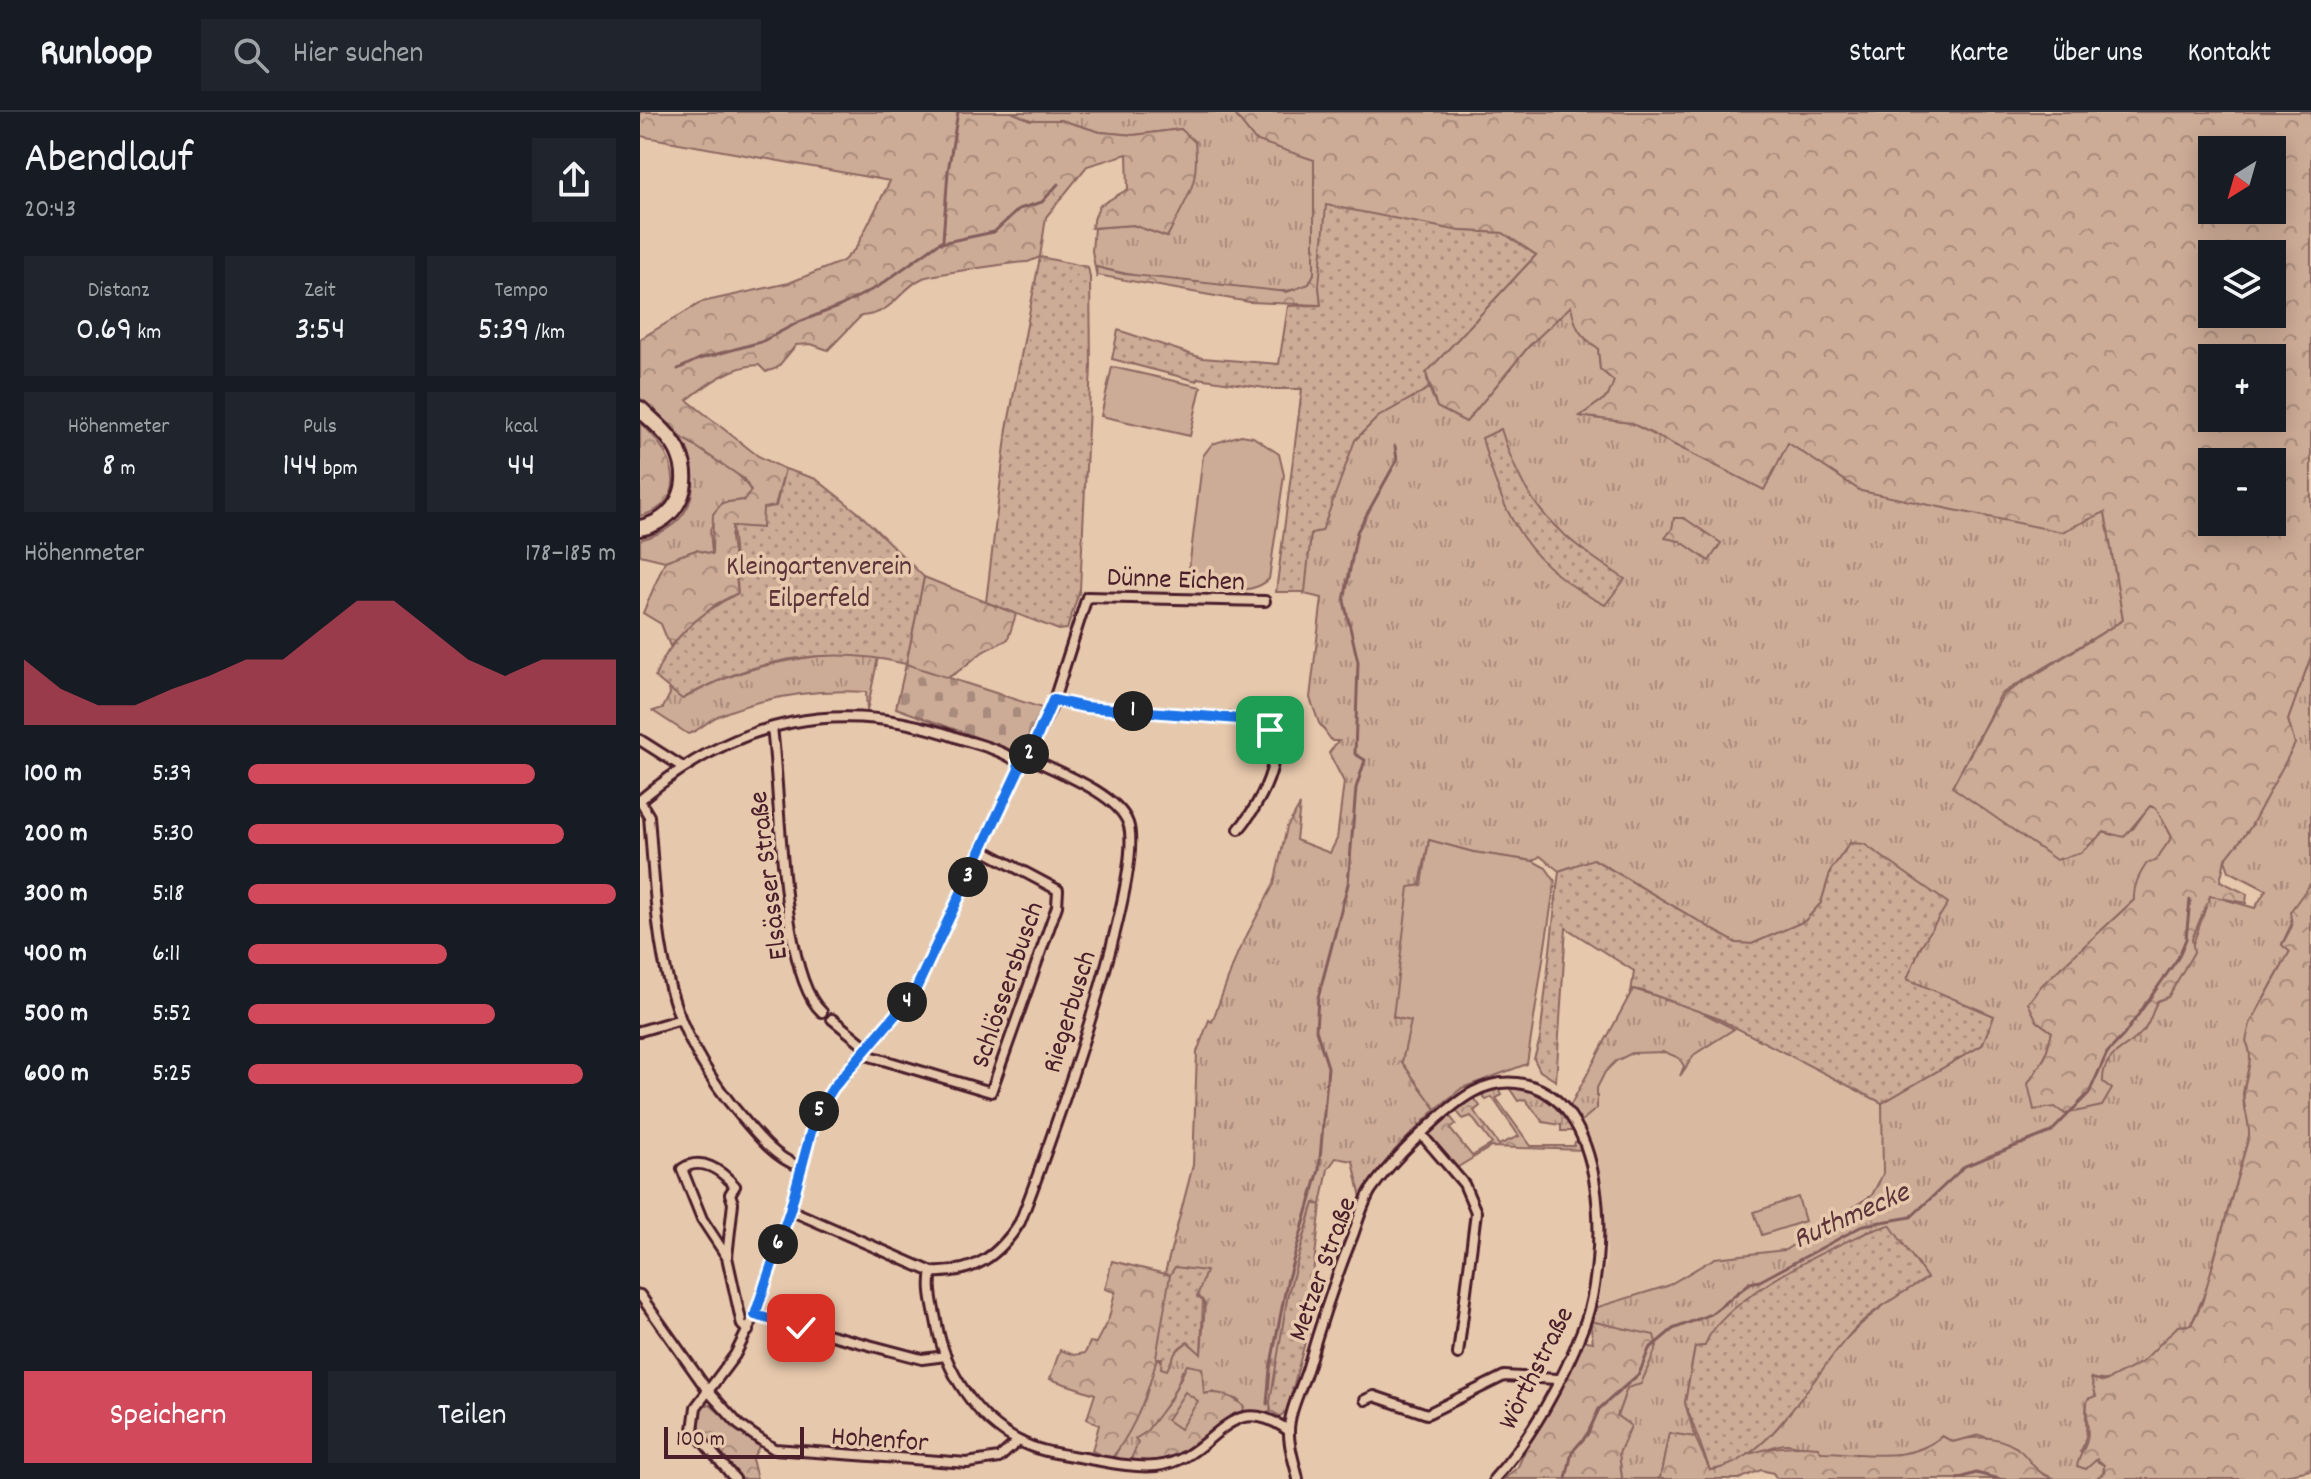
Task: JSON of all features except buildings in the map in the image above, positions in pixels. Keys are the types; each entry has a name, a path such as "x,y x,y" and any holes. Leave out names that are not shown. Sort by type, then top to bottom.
{"main road":[{"path":"640,409 678,450 685,478 678,503 669,514 659,522 640,528"}],"street":[{"name":"Dünne Eichen","path":"1053,700 1087,597 1265,601"},
{"path":"799,1166 784,1161 719,1091 678,1020 662,958 649,816 640,800 681,766 735,739 772,728 853,716 897,721 940,731 1018,762 1028,757 1053,700 1085,707 1252,720 1270,730 1276,741 1275,758 1247,820 1239,829"},
{"name":"Elsässer Straße","path":"772,728 787,897 800,977 812,1003 822,1012"},
{"path":"640,740 681,766"},
{"name":"Riegerbusch","path":"932,1272 976,1266 1005,1245 1020,1222 1082,1042 1118,916 1129,847 1128,823 1111,798 1028,757"},
{"path":"735,1479 692,1427 696,1407 735,1355 755,1315 790,1210 799,1166 815,1117 833,1088 914,993 1019,769 1018,762"},
{"name":"Schlössersbusch","path":"865,1051 991,1092 1057,906 1058,890 981,849"},
{"path":"832,1019 865,1051"},
{"path":"640,1031 678,1020"},
{"name":"Wörthstraße","path":"1421,1134 1474,1090 1501,1083 1531,1085 1548,1091 1573,1116 1584,1141 1599,1220 1596,1283 1583,1328 1557,1379 1522,1443 1494,1479"},
{"path":"1421,1134 1464,1184 1476,1212 1458,1354"},
{"name":"Metzer Straße","path":"1298,1479 1289,1431 1328,1298 1369,1193 1421,1134"},
{"path":"727,1257 733,1203 730,1194 735,1186 726,1175 704,1163 692,1162 682,1169 686,1187 727,1257 742,1325 748,1331"},
{"path":"790,1210 932,1272 930,1282 946,1356 955,1376 981,1411 1018,1441 1038,1449 1111,1463 1153,1466 1173,1462 1193,1452 1242,1416 1257,1413 1289,1431"},
{"name":"Hohenfor","path":"640,1295 645,1308 708,1391 750,1434 787,1452 967,1463 999,1458 1018,1441"},
{"path":"755,1315 922,1359 946,1356"},
{"path":"1365,1400 1374,1396 1427,1414 1504,1376 1557,1379"}],"shaded area":[{"path":"1633,989 1734,1029 1882,1103 1883,1174 1872,1195 1785,1250 1715,1258 1667,1286 1598,1307 1607,1256 1604,1202 1594,1150 1583,1119 1568,1109"}],"green space":[{"path":"640,112 1011,112 1030,120 1061,120 1100,132 1134,135 1181,129 1195,142 1195,170 1190,192 1167,237 1133,225 1091,228 1099,206 1128,189 1127,154 1087,166 1046,217 1040,257 1028,262 923,278 881,311 861,316 828,350 811,344 796,345 777,368 766,372 759,365 740,368 712,382 687,400 758,456 785,469 775,506 762,528 733,526 731,537 738,593 716,604 670,646 661,624 643,613 665,561 696,550 712,554 713,514 722,503 744,500 751,491 744,479 677,434 640,398 640,339 702,302 789,283 843,261 856,248 890,181 640,136"},
{"path":"1011,112 1233,112 1255,140 1314,159 1314,274 1309,284 1294,289 1240,290 1173,282 1097,267 1097,278 1092,251 1094,228 1133,225 1167,237 1179,213 1181,129 1134,135 1100,132 1061,120 1030,120"},
{"path":"1233,112 2311,112 2311,656 2288,720 2295,744 2250,828 2225,860 2220,881 2247,894 2246,903 2210,896 2192,939 2194,952 2168,997 2157,1001 2144,1030 2111,1057 2107,1064 2103,1082 2112,1089 2102,1106 2065,1114 2055,1107 2034,1110 2028,1084 2045,1057 2052,1032 2037,1021 2028,1003 2042,985 2134,900 2136,885 2144,867 2155,861 2172,837 2156,808 2150,806 2124,837 2104,832 2080,853 2056,860 1952,787 2003,695 2123,620 2105,512 2062,532 1861,491 1788,443 1764,490 1631,423 1580,416 1608,396 1614,381 1600,369 1598,348 1579,330 1571,306 1529,346 1466,422 1437,407 1426,373 1536,255 1503,233 1460,231 1319,286 1321,305 1249,302 1097,275 1096,267 1124,274 1287,292 1309,284 1314,274 1314,160 1255,140"},
{"path":"1326,205 1460,231 1503,233 1536,255 1426,373 1429,388 1378,417 1355,440 1322,531 1311,533 1305,592 1276,592 1302,389 1272,389 1198,378 1197,381 1112,359 1118,330 1202,358 1279,364 1288,306 1321,305 1319,286"},
{"path":"1040,257 1088,267 1090,277 1091,366 1080,589 1067,629 1059,630 986,602 1007,429"},
{"path":"1571,305 1598,348 1600,369 1615,382 1608,396 1580,416 1631,423 1764,489 1788,442 1861,491 2105,512 2123,620 2001,694 1953,786 2060,859 2080,853 2104,832 2113,835 2133,829 2149,806 2156,808 2172,837 2134,900 2041,987 2037,1021 2052,1032 2045,1057 2028,1084 2065,1114 2086,1107 2103,1082 2102,1068 2116,1050 2144,1031 2157,1001 2168,997 2186,960 2210,895 2255,908 2266,890 2229,871 2225,860 2250,828 2294,744 2288,720 2311,656 2311,883 2282,944 2290,951 2250,1024 2252,1052 2243,1093 2244,1108 2250,1118 2249,1136 2212,1266 2212,1277 2191,1325 2178,1326 2151,1356 2128,1373 2104,1380 2092,1378 2096,1396 2088,1399 2085,1439 2080,1452 2104,1465 2103,1474 2095,1479 2055,1479 2034,1470 2016,1447 1979,1435 1953,1442 1942,1436 1916,1450 1884,1456 1834,1454 1785,1444 1742,1456 1775,1430 1834,1352 1862,1323 1893,1298 1873,1229 1770,1283 1705,1346 1695,1347 1685,1403 1695,1437 1669,1434 1660,1479 1622,1479 1619,1453 1631,1426 1617,1416 1627,1388 1613,1326 1590,1321 1598,1307 1667,1286 1715,1258 1785,1250 1872,1195 1883,1174 1882,1103 1982,1045 1994,1016 1906,979 1921,946 1947,903 1850,843 1831,870 1821,903 1805,921 1752,944 1736,943 1594,859 1559,871 1540,856 1533,861 1473,852 1429,840 1393,1016 1412,1021 1402,1062 1436,1109 1394,1151 1361,1198 1353,1161 1336,1158 1328,1169 1321,1205 1315,1203 1312,1209 1288,1294 1269,1418 1242,1416 1239,1400 1212,1392 1204,1394 1202,1368 1182,1371 1171,1396 1129,1464 1111,1463 1145,1399 1156,1358 1170,1364 1172,1355 1187,1342 1201,1353 1205,1304 1176,1267 1170,1275 1165,1273 1193,1165 1197,1052 1209,1020 1212,1022 1238,952 1274,884 1287,827 1300,805 1296,840 1330,853 1337,839 1344,782 1329,753 1338,741 1332,741 1319,723 1310,698 1322,598 1304,594 1311,533 1355,440 1378,417 1429,388 1437,407 1466,422 1529,346"},
{"path":"1112,367 1201,387 1190,436 1101,416"},
{"path":"640,423 669,460 673,487 668,499 657,509 640,516"},
{"path":"1501,429 1521,480 1547,518 1580,548 1625,579 1605,605 1556,574 1538,556 1510,516 1482,438"},
{"path":"677,434 727,466 751,491 744,500 722,503 710,530 712,554 696,550 665,561 640,555 640,540 660,533 674,523 685,512 691,499 691,468"},
{"path":"1241,435 1253,437 1279,454 1284,475 1269,579 1251,588 1226,590 1203,583 1189,569 1203,456 1212,444"},
{"name":"Kleingartenverein Eilperfeld","path":"785,469 816,479 860,514 924,577 906,664 848,656 791,659 735,674 682,699 655,677 661,663 678,638 700,617 738,593 732,526 762,528 763,508 776,506"},
{"path":"1674,518 1684,518 1721,543 1709,561 1680,541 1665,538 1672,529"},
{"path":"924,577 1016,614 1008,639 946,677 906,664"},
{"path":"838,654 878,657 867,711 866,692 790,695 736,709 688,734 653,711 663,708 670,694 669,688 683,699 739,673 797,659"},
{"path":"906,664 1042,708 1020,753 896,708"},
{"path":"1429,840 1473,852 1533,861 1546,868 1555,881 1527,1064 1462,1088 1436,1109 1402,1062 1411,1021 1393,1017 1409,887 1422,885"},
{"path":"1850,843 1864,844 1948,903 1921,946 1907,979 1994,1016 1982,1045 1882,1103 1717,1018 1643,991 1633,989 1631,993 1634,971 1566,928 1556,1081 1540,1071 1534,1059 1540,1039 1559,871 1593,859 1736,943 1752,944 1805,921 1821,903 1831,870"},
{"path":"2311,883 2311,1470 2263,1479 2095,1479 2104,1473 2104,1465 2097,1459 2086,1469 2077,1466 2088,1436 2088,1399 2096,1396 2091,1378 2104,1382 2141,1363 2178,1326 2191,1325 2202,1303 2249,1136 2244,1097 2250,1060 2246,1041 2250,1024 2290,952 2282,945 2292,926 2290,912"},
{"path":"1633,989 1692,1007 1734,1029 1695,1054 1680,1076 1684,1066 1679,1058 1665,1052 1632,1053 1616,1061 1605,1072 1597,1088 1597,1108 1578,1124 1581,1131 1561,1131 1561,1125 1543,1122 1525,1099 1518,1101 1506,1083 1556,1097 1569,1108"},
{"path":"1496,1084 1502,1095 1496,1098 1531,1146 1574,1146 1575,1142 1584,1141 1586,1150 1491,1147 1453,1170 1421,1134 1446,1111 1456,1124 1450,1129 1472,1156 1492,1144 1471,1116 1463,1119 1452,1105 1470,1093 1480,1106 1474,1111 1499,1145 1519,1136 1492,1097 1486,1100 1478,1089"},
{"path":"1798,1197 1805,1221 1762,1235 1754,1212"},
{"path":"1314,1203 1321,1205 1305,1342 1287,1411 1280,1416 1271,1411 1270,1402 1288,1294"},
{"path":"1890,1225 1927,1278 1865,1319 1848,1336 1795,1407 1755,1449 1733,1463 1710,1470 1685,1403 1695,1347 1705,1346 1715,1328 1733,1310 1785,1273 1844,1243"},
{"path":"1112,1261 1170,1275 1164,1323 1146,1395 1125,1439 1111,1459 1092,1451 1099,1425 1087,1419 1095,1394 1050,1379 1060,1350 1074,1355 1085,1353 1090,1342 1096,1343 1109,1318 1115,1292 1105,1289"},
{"path":"1175,1267 1206,1271 1197,1297 1203,1301 1201,1354 1188,1342 1177,1351 1167,1370 1161,1368 1162,1358 1156,1358 1170,1275"},
{"path":"1590,1321 1654,1335 1657,1346 1641,1384 1627,1388 1617,1416 1631,1426 1619,1453 1622,1479 1504,1479 1518,1467 1534,1429 1582,1340 1593,1342"},
{"path":"1187,1365 1202,1368 1204,1394 1231,1397 1244,1407 1242,1416 1173,1462 1129,1464 1138,1443 1135,1439 1146,1432 1170,1400"},
{"path":"1185,1392 1198,1401 1180,1429 1167,1420"},
{"path":"703,1405 710,1405 759,1447 752,1459 757,1479 742,1479 703,1437 697,1417"},
{"path":"1669,1433 1695,1437 1710,1470 1749,1454 1778,1447 1808,1446 1818,1447 1821,1452 1884,1455 1915,1451 1942,1436 1953,1442 1992,1439 2015,1447 2040,1472 2055,1479 1777,1479 1773,1473 1761,1470 1739,1479 1656,1479 1660,1478"}],"waterway":[{"path":"678,369 699,359 761,342 799,322 840,306 879,286 943,240 948,171 958,112"},
{"path":"941,243 994,232 1019,209 1042,202 1058,184"},
{"path":"1267,1404 1270,1369 1287,1282 1319,1170 1328,1067 1316,1030 1318,998 1348,884 1356,788 1365,760 1355,754 1358,662 1344,601 1357,532 1397,460 1395,446"},
{"name":"Ruthmecke","path":"1566,1479 1572,1452 1587,1435 1599,1409 1639,1374 1649,1349 1673,1329 1711,1314 1750,1283 1760,1281 1864,1225 1911,1217 1965,1166 2051,1132 2089,1093 2107,1053 2124,1035 2178,958 2186,939 2190,900"},
{"path":"1957,1479 1976,1473 2000,1479"}],"route":[{"path":"801,1328 755,1315 790,1210 808,1134 833,1088 914,993 936,952 1019,769 1018,762 1028,757 1053,700 1085,707 1252,720 1270,730"}]}
